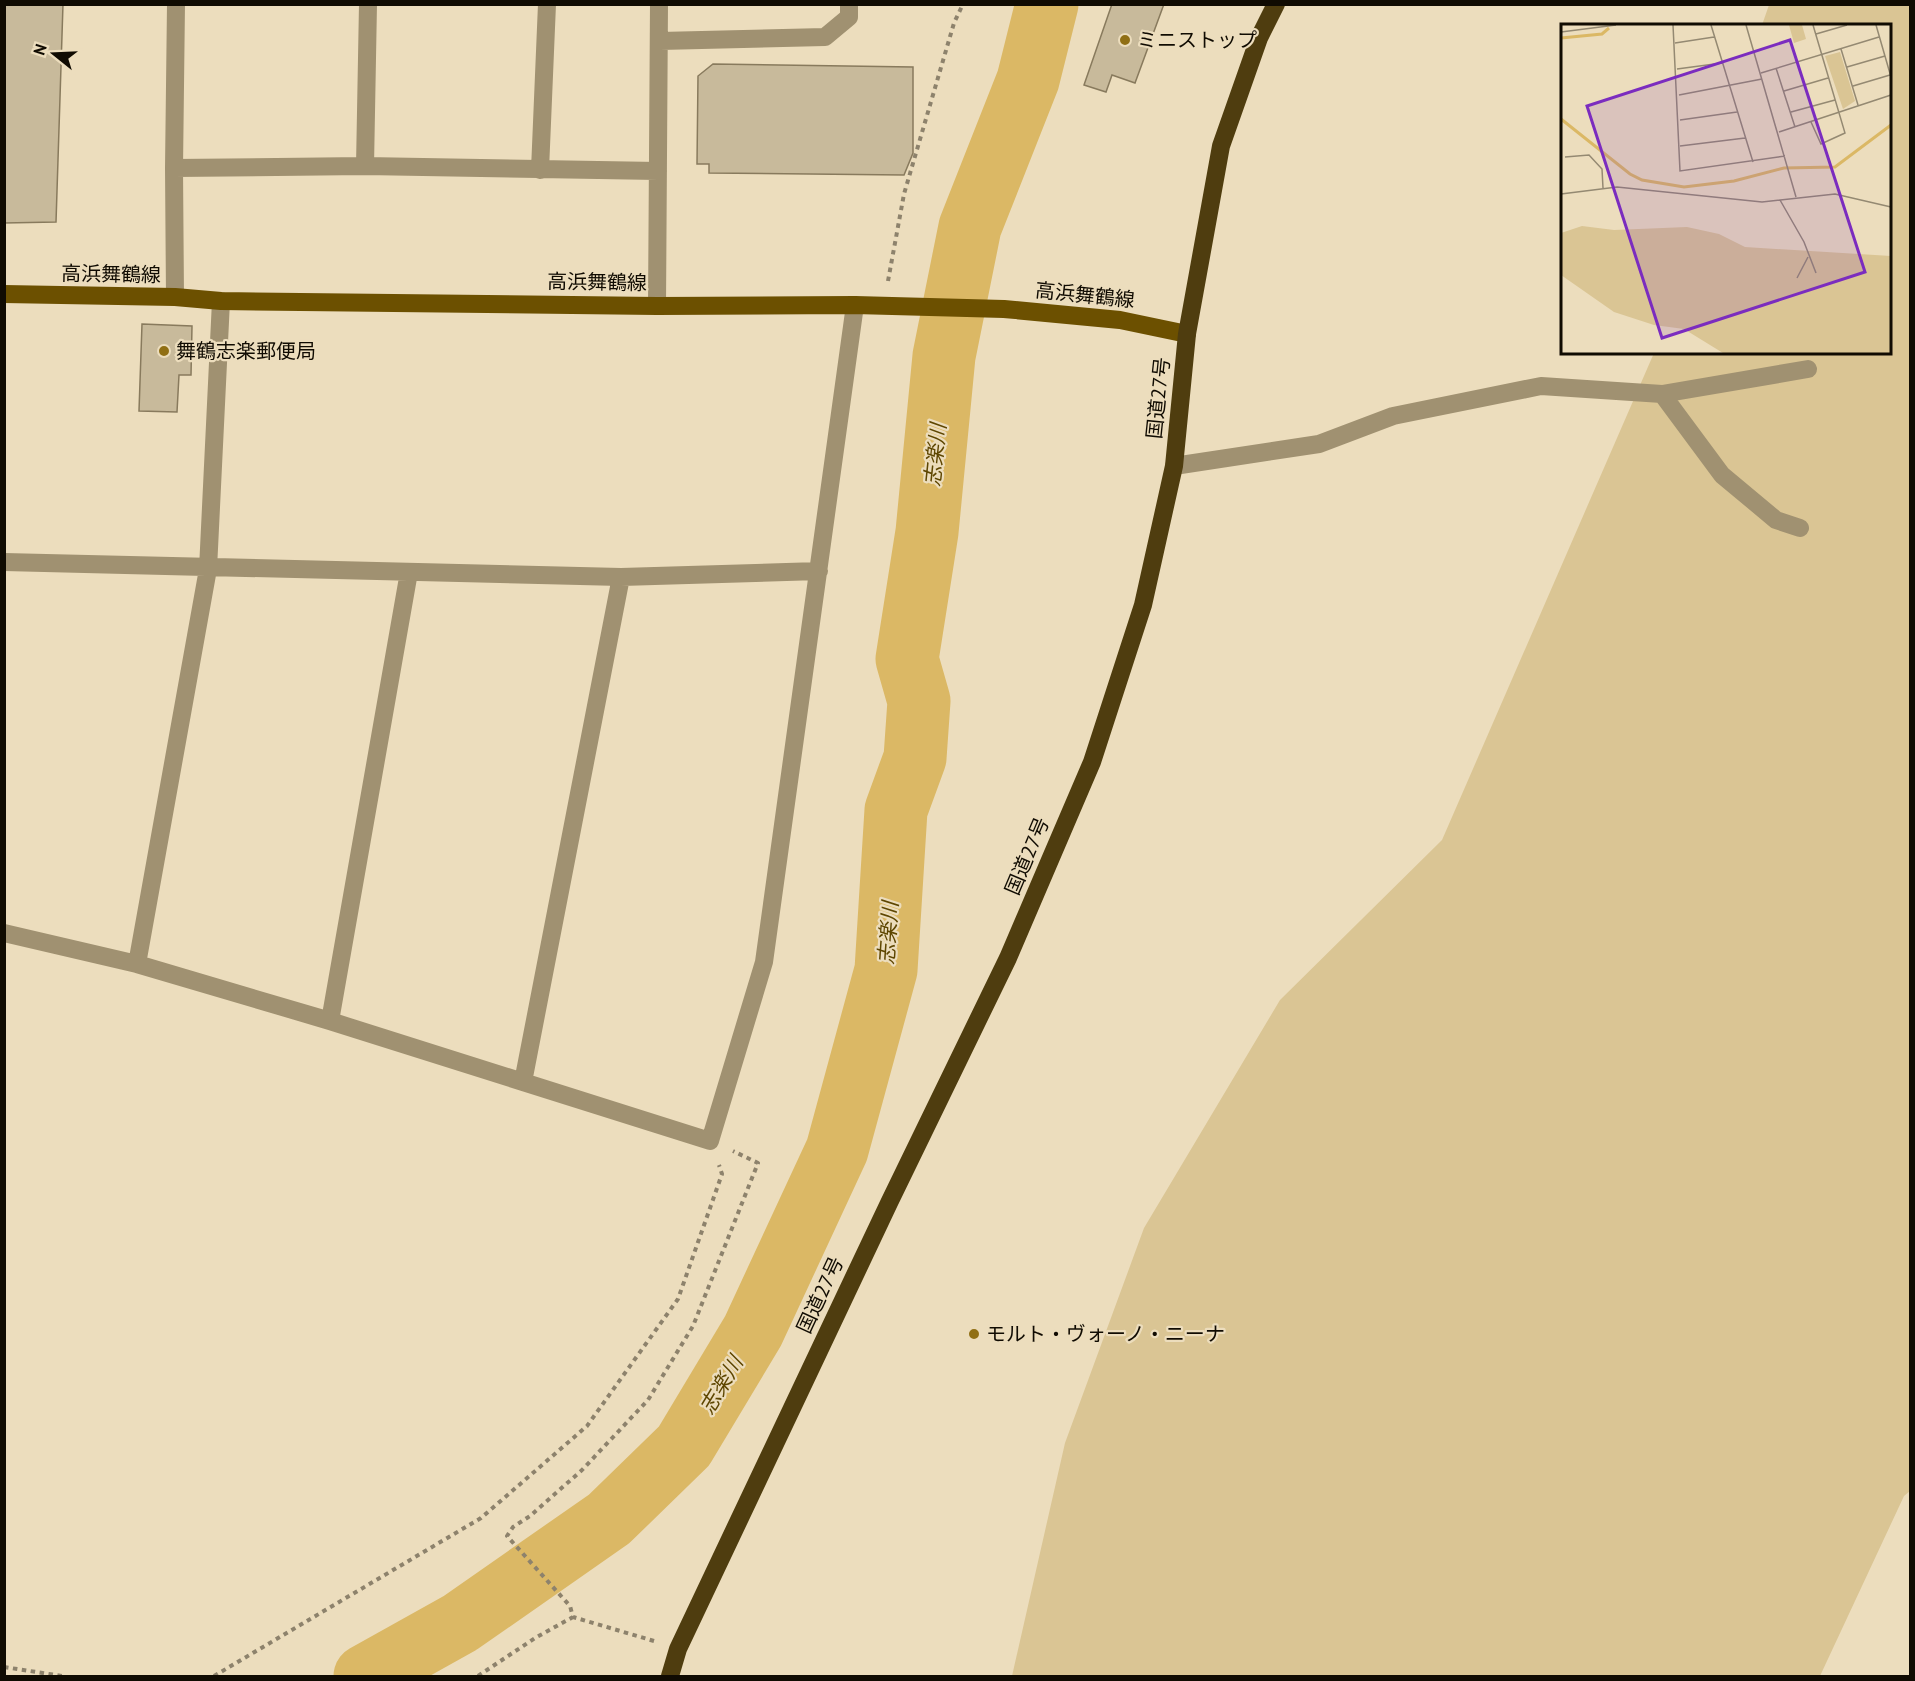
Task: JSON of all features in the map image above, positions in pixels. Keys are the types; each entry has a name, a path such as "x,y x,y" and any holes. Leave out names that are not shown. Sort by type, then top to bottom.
{"highway":[{"name":"国道27号","path":"670,1677 678,1649 1008,958 1092,762 1143,605 1174,466 1188,334 1221,146 1259,38 1276,4"}],"main road":[{"name":"高浜舞鶴線","path":"4,294 175,297 222,301 657,306 855,305 1004,309 1120,320 1188,334"}],"street":[{"path":"175,297 176,4"},
{"path":"365,166 368,4"},
{"path":"540,170 547,4"},
{"path":"657,306 659,4"},
{"path":"660,41 825,37 849,17 849,4"},
{"path":"174,168 365,166 658,171"},
{"path":"137,964 208,569 222,301"},
{"path":"4,933 137,964 330,1021 710,1141 764,962 855,305"},
{"path":"1174,466 1319,444 1393,416 1541,386 1662,394 1808,369"},
{"path":"1662,394 1722,475 1776,520 1800,528"},
{"path":"4,562 208,569 621,577 819,571"},
{"path":"330,1021 410,572"},
{"path":"523,1082 621,577"}],"path":[{"path":"883,306 904,194 954,23 963,4"},
{"path":"214,1677 481,1518 587,1426 678,1299 722,1174 710,1141"},
{"path":"573,1617 570,1606 507,1536 513,1527 530,1516 582,1470 648,1400 693,1326 758,1163"},
{"path":"478,1677 535,1638 573,1617 678,1649"},
{"path":"4,1667 62,1677"}],"shaded area":[{"path":"1769,5 1910,5 1910,1491 1904,1496 1820,1676 1012,1676 1065,1443 1144,1228 1280,1000 1442,840 1654,354 1891,354 1891,24 1762,24"}],"building":[{"path":"4,4 63,4 56,222 4,223"},
{"name":"ミニストップ","path":"1112,4 1164,4 1135,83 1112,75 1106,92 1084,85"},
{"path":"713,64 913,67 913,153 904,175 709,173 709,164 697,164 698,76"},
{"path":"142,324 192,326 191,375 179,375 177,412 139,411"}],"waterway":[{"name":"志楽川","path":"365,1676 460,1623 609,1519 684,1446 753,1331 837,1150 886,970 896,810 915,758 919,701 907,659 927,532 944,356 970,227 1028,80 1047,4"}],"place":[{"name":"ミニストップ","path":"1125,40"},
{"name":"舞鶴志楽郵便局","path":"164,351"},
{"name":"モルト・ヴォーノ・ニーナ","path":"974,1334"}]}
